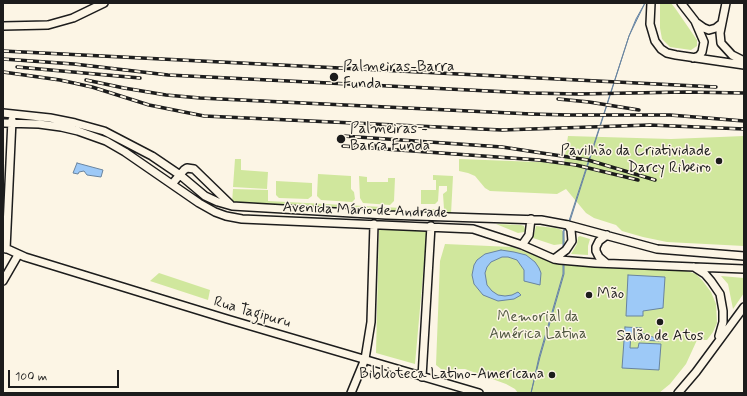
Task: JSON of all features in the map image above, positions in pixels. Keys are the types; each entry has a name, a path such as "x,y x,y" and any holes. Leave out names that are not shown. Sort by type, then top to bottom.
{"street":[{"path":"3,26 48,26 73,18 104,3"},
{"path":"651,3 650,24 655,41 661,49 667,53 744,66"},
{"path":"681,3 695,21 704,28 709,30 716,28 721,24"},
{"path":"726,3 721,24 720,38 724,47 732,55 744,61"},
{"path":"693,58 702,52 704,42 695,21"},
{"name":"Avenida Mário de Andrade","path":"3,113 50,118 104,131 152,156 205,196 232,206 386,215 531,219 568,224 643,246 671,251 744,256"},
{"path":"5,248 12,114"},
{"name":"Avenida Mário de Andrade","path":"3,122 61,127 78,131 106,141 125,152 199,203 226,216 249,219 475,229 522,245 554,259 586,262 744,269"},
{"path":"172,184 187,168 194,169 232,206"},
{"path":"522,245 529,235 531,219"},
{"path":"350,393 365,359 371,322 374,224"},
{"path":"554,259 566,250 572,241 571,230 568,224"},
{"path":"422,376 431,226"},
{"path":"606,263 599,258 596,247 599,241 607,235"},
{"name":"Rua Tagipuru","path":"5,248 18,255 227,320 479,393"},
{"path":"3,281 18,255"},
{"path":"693,267 705,274 720,294 723,307 723,322 716,344"},
{"path":"678,393 696,372 744,307"}],"green space":[{"path":"660,3 671,3 697,40 697,46 691,50 670,47 662,39 660,28"},
{"path":"568,136 671,139 744,136 744,246 667,242 643,237 622,231 616,225 594,218 586,213 566,189 557,194 490,191 485,188 475,176 459,171 459,159 564,163"},
{"path":"235,159 241,159 241,170 268,172 267,189 233,187"},
{"path":"318,174 351,176 351,189 354,192 355,199 352,202 321,200 317,196"},
{"path":"433,175 453,176 451,214 420,212 421,209 444,209 443,194 447,191 447,186 439,186 438,201 435,204 421,204 421,190 436,190 436,180 433,180"},
{"path":"359,176 367,177 367,182 388,182 388,178 395,178 394,201 390,205 363,203 360,198"},
{"path":"276,181 312,183 312,196 308,199 279,198 276,195"},
{"path":"233,189 268,190 268,201 402,208 402,211 232,203"},
{"path":"496,224 521,225 524,226 525,230 524,232 518,233"},
{"path":"536,226 562,230 565,242 554,245 533,238"},
{"path":"379,228 427,230 415,364 376,353"},
{"path":"580,236 590,239 588,255 571,254 577,244 578,237"},
{"name":"Memorial da América Latina","path":"445,244 512,247 559,264 683,270 690,272 696,274 711,292 716,304 717,323 707,340 697,340 686,364 670,384 659,393 518,393 515,389 506,384 465,369 450,371 441,369 436,365 440,261"},
{"path":"159,273 210,290 208,300 150,281"},
{"path":"721,276 744,278 744,293 733,309 728,284"}],"water":[{"path":"645,3 629,36 636,19"},
{"path":"629,36 569,224 564,231 564,274 531,393 539,357 563,274 563,231 568,224"},
{"path":"77,163 103,170 101,177 87,175 84,171 79,172 78,174 73,173"},
{"path":"501,250 526,255 535,262 541,273 540,285 524,281 524,270 517,260 502,257 491,262 487,267 485,273 487,285 498,295 512,295 518,292 521,295 514,299 498,301 483,295 474,284 472,275 474,265 477,260 485,254"},
{"path":"628,275 665,277 663,308 643,311 643,316 626,316"},
{"path":"625,327 642,328 642,333 661,340 639,340 639,334 631,334 630,348 638,348 639,343 661,344 659,370 622,368"}],"railway":[{"path":"3,51 716,87"},
{"path":"3,59 74,64 168,75 529,93 744,93"},
{"path":"17,67 140,78"},
{"path":"3,72 60,80 92,87 149,105 204,116 502,130 650,125 744,129"},
{"path":"86,80 166,95 200,98 531,114 670,115 744,121"},
{"path":"558,99 639,110"},
{"path":"343,136 502,147 588,160 655,180"},
{"path":"343,146 539,160 576,165 638,180"}],"place":[{"name":"Palmeiras-Barra Funda","path":"334,77"},
{"name":"Palmeiras - Barra Funda","path":"341,139"},
{"name":"Pavilhão da Criatividade Darcy Ribeiro","path":"719,161"},
{"name":"Mão","path":"589,295"},
{"name":"Salão de Atos","path":"660,322"},
{"name":"Biblioteca Latino-Americana","path":"552,375"}]}
